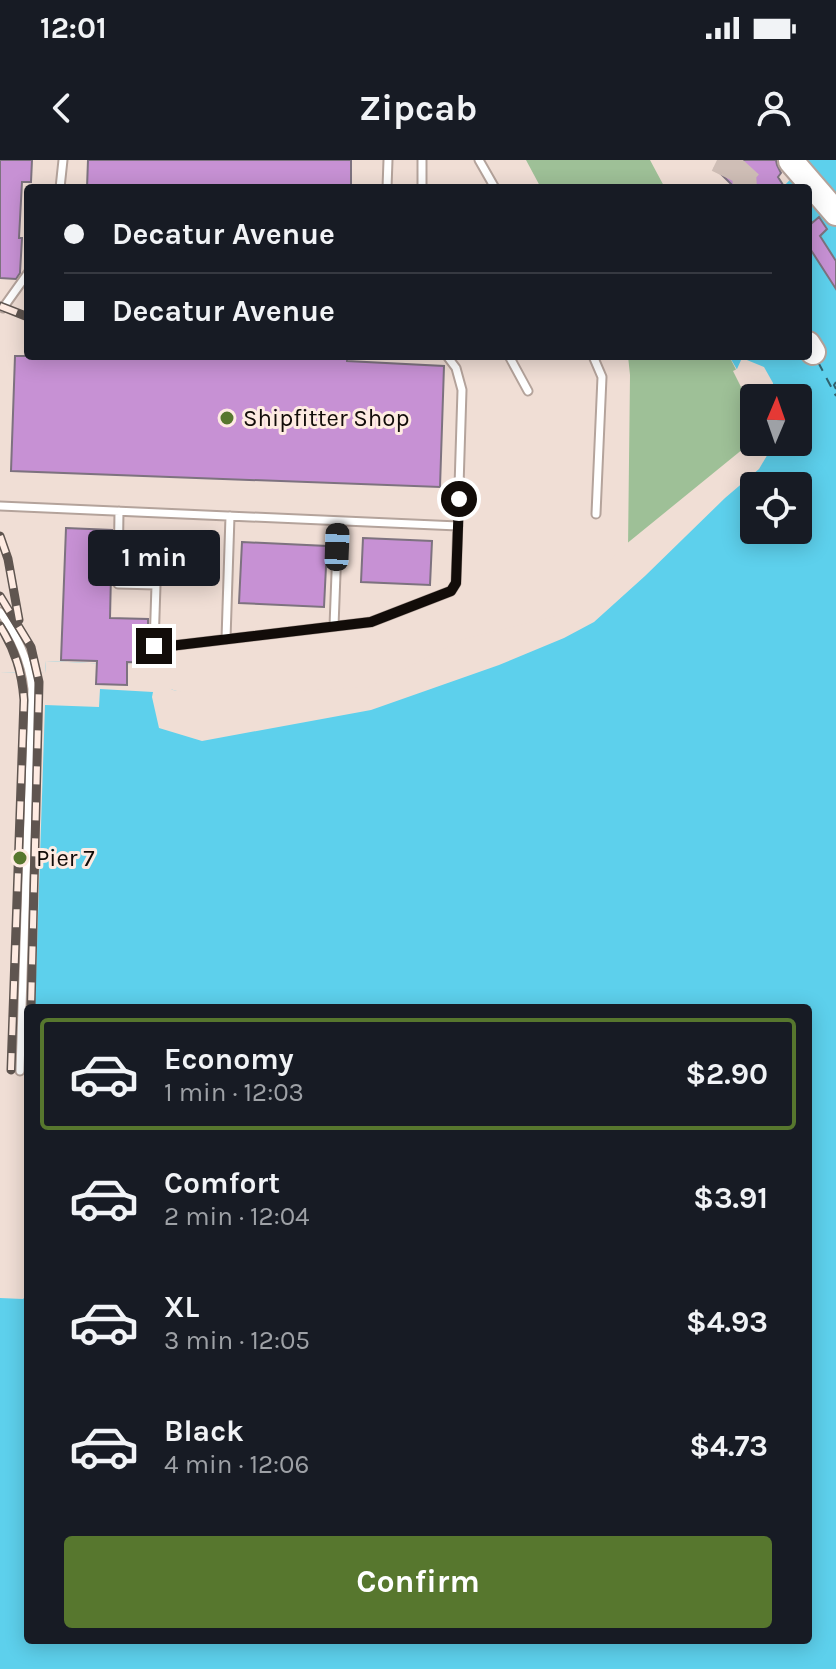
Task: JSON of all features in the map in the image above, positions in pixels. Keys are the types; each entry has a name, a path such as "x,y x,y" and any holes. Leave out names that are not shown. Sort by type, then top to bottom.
{"highway":[{"path":"791,161 811,184"},
{"path":"812,185 836,213"}],"lane":[{"path":"60,184 63,160"},
{"path":"387,184 388,160"},
{"path":"422,160 422,184"},
{"path":"479,160 493,184"},
{"path":"3,308 24,279"},
{"path":"119,511 118,584 156,585 154,646 371,622 451,591 456,583 462,390 456,368 450,360"},
{"path":"511,360 528,391"},
{"path":"595,360 602,377 596,514"},
{"path":"0,506 458,526"},
{"path":"226,639 230,516"},
{"path":"334,626 338,521"},
{"path":"0,612 23,651 32,689 20,1071"}],"green space":[{"path":"526,160 650,160 663,184 539,184"},
{"path":"628,360 731,360 743,384 740,384 740,454 628,548"}],"water":[{"path":"809,160 836,160 836,1669 0,1669 0,672 45,673 46,661 155,666 155,685 210,700 370,690 559,619 741,456 812,456 812,384 746,384 731,360 812,360 812,184 786,184"}],"pier":[{"path":"741,360 747,360 764,367 773,384 740,385 733,371"},
{"path":"740,451 740,456 767,456 755,472 740,472 740,485 594,622 499,665 371,710 202,741 159,728 153,692 100,689 99,707 45,705 35,1004 24,1004 24,1298 0,1298 0,672 45,673 46,661 155,666 159,672 159,683 173,690 211,696 369,687 461,640 557,616 625,545"}],"building":[{"path":"0,160 32,160 31,182 22,182 20,273 16,279 0,278"},
{"path":"88,160 351,160 351,184 87,184"},
{"path":"723,160 776,160 781,173 778,177 782,184 731,184 715,168"},
{"path":"819,217 827,229 820,236 836,261 836,289 812,252 812,223"},
{"name":"Shipfitter Shop","path":"15,356 24,356 24,360 347,360 444,366 440,487 11,471"},
{"path":"66,528 112,530 110,618 148,619 151,663 127,662 127,685 96,684 97,661 61,660"},
{"path":"125,534 200,538 199,574 125,570"},
{"path":"363,538 432,541 430,585 361,582"},
{"path":"242,542 327,546 324,607 239,603"}],"ferry route":[{"path":"818,362 836,396"},
{"path":"836,382 836,389"}],"tunnel":[{"path":"717,160 744,173"},
{"path":"745,184 744,173 756,160"}],"railway":[{"path":"0,306 24,315"},
{"path":"0,536 8,559 19,620"},
{"path":"0,596 31,647 39,682 31,1004"},
{"path":"0,626 17,662 24,700 11,1070"}],"place":[{"name":"Shipfitter Shop","path":"227,418"},
{"name":"Pier 7","path":"20,858"}],"route":[{"path":"154,646 371,622 451,591 456,583 459,499"}]}
